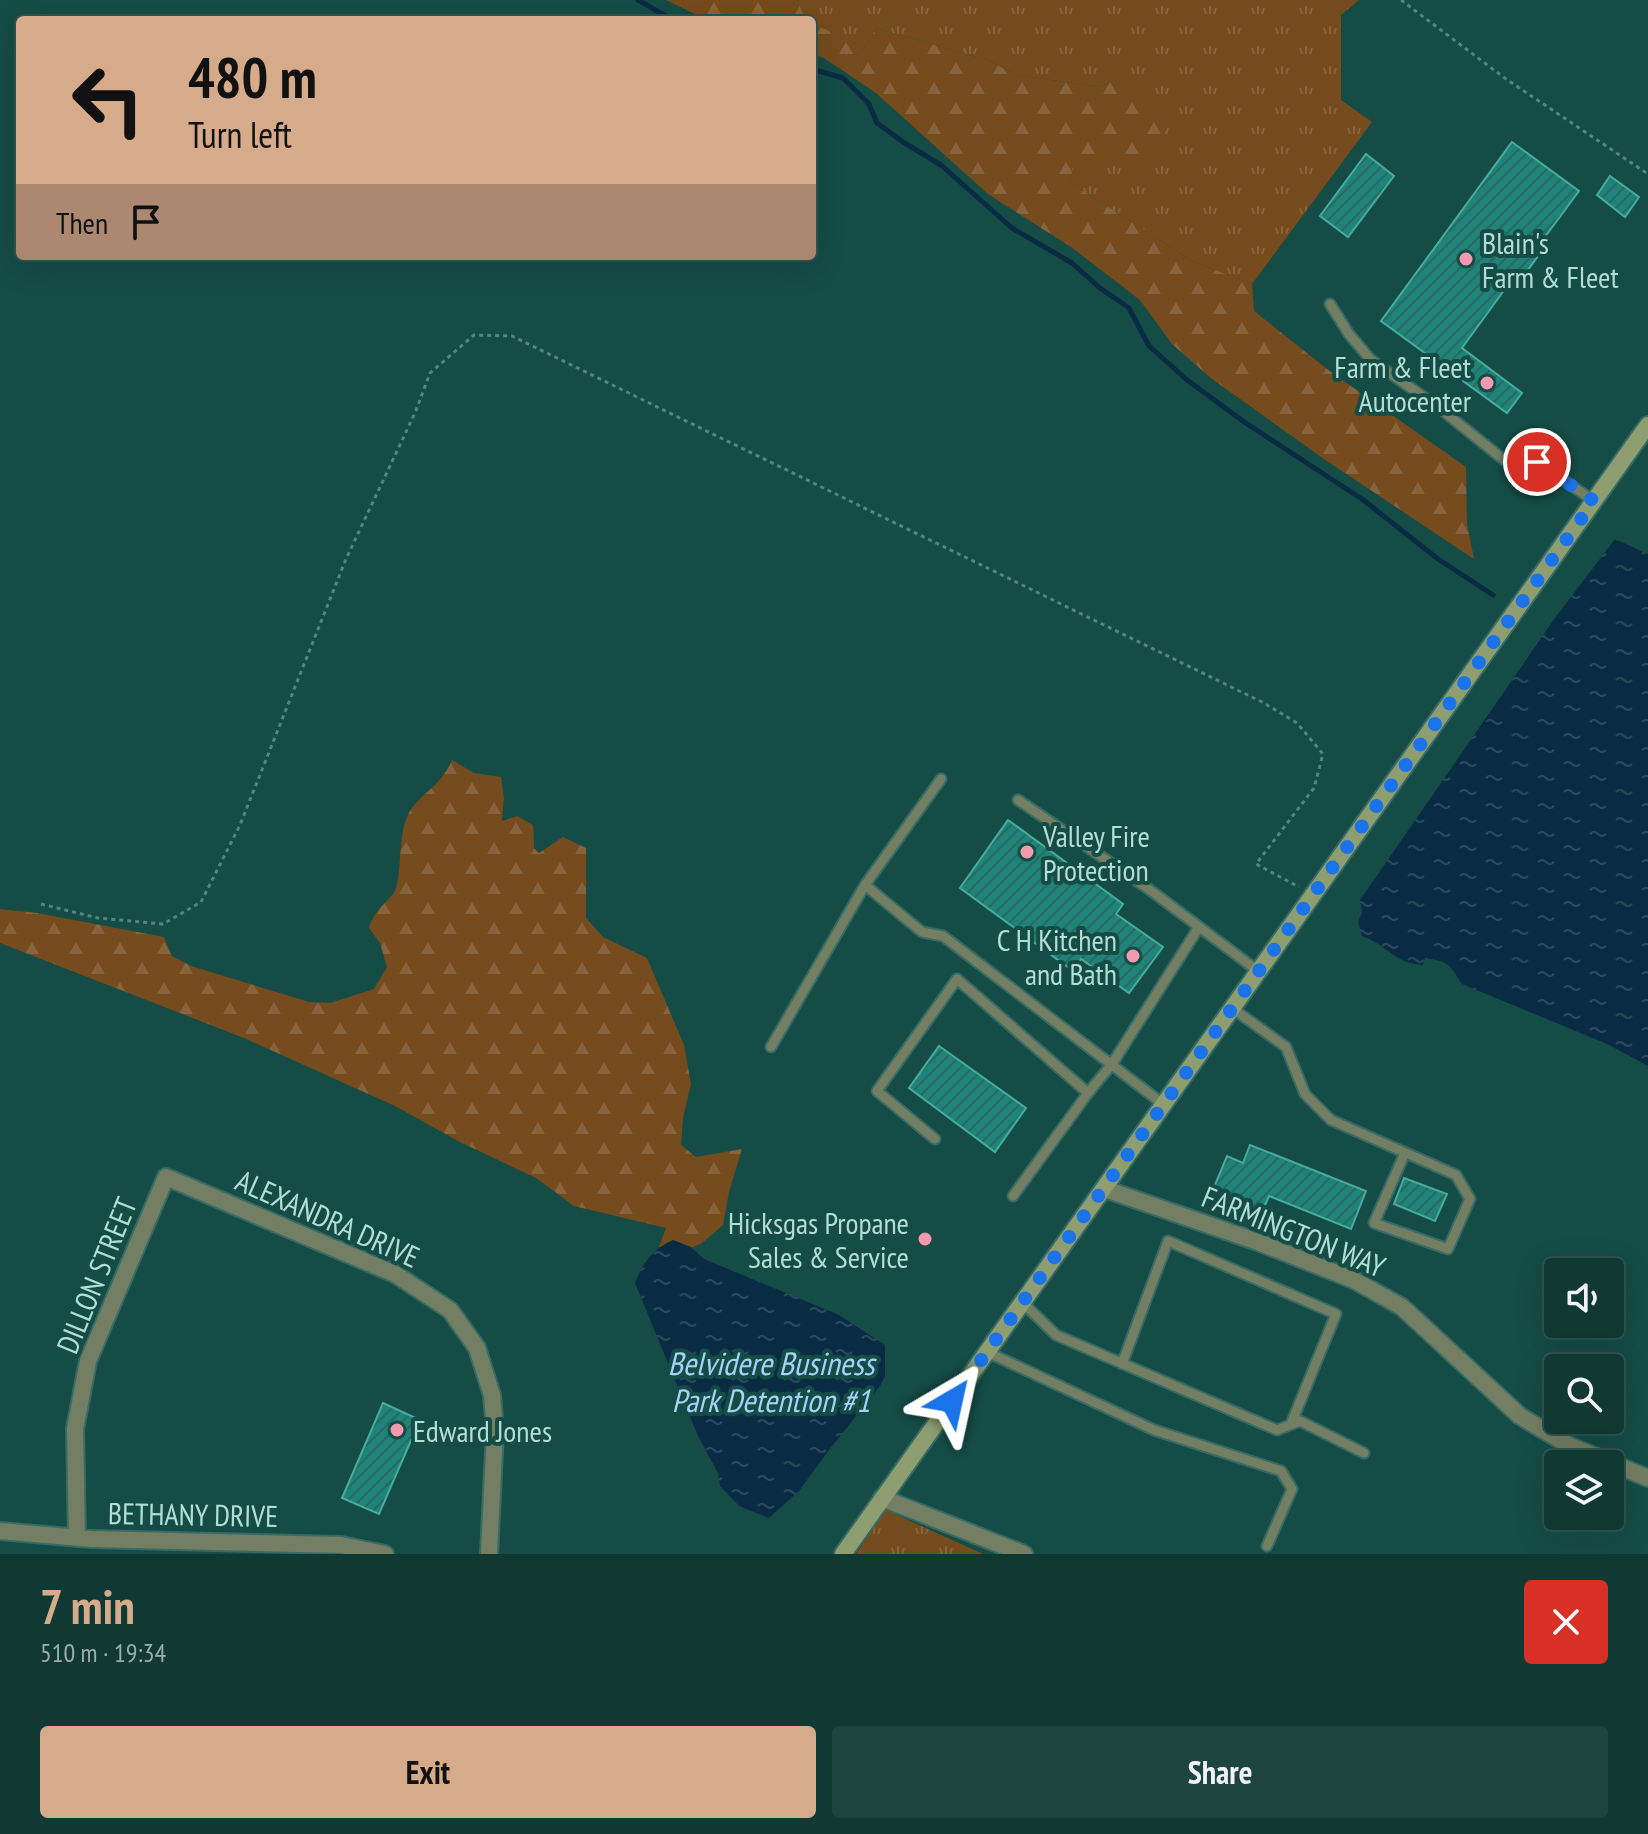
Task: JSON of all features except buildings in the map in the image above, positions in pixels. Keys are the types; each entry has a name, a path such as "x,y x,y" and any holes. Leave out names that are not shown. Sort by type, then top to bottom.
{"main road":[{"path":"843,1554 1648,425"}],"street":[{"name":"DILLON STREET","path":"77,1538 75,1429 88,1361 166,1177"},
{"name":"ALEXANDRA DRIVE","path":"166,1177 395,1274 450,1310 477,1348 492,1395 495,1431 489,1554"},
{"name":"FARMINGTON WAY","path":"1105,1189 1354,1280 1402,1307 1520,1416 1570,1446 1648,1478"},
{"path":"882,1498 1024,1554"},
{"name":"BETHANY DRIVE","path":"0,1531 77,1538 341,1545 385,1554"}],"lane":[{"path":"1330,304 1370,359 1442,410 1530,481"},
{"path":"1537,462 1594,501"},
{"path":"771,1047 865,885 941,779"},
{"path":"1018,800 1258,971"},
{"path":"865,885 922,932 943,936 1163,1104"},
{"path":"1013,1196 1112,1064 1199,927"},
{"path":"935,1139 877,1091 957,979 1088,1093"},
{"path":"1232,1008 1286,1047 1305,1094 1331,1120 1456,1175 1470,1199 1448,1249 1374,1223 1405,1153"},
{"path":"1122,1364 1168,1241 1336,1314 1291,1424"},
{"path":"1023,1303 1056,1335 1277,1430 1300,1421 1364,1453"},
{"path":"987,1352 1154,1430 1281,1471 1292,1489 1267,1546"}],"path":[{"path":"1401,0 1506,79 1648,174"},
{"path":"41,904 98,918 163,924 201,902 240,825 346,559 415,413 430,373 474,335 512,336 1236,689 1297,723 1323,754 1314,788 1256,864 1313,894"}],"green space":[{"path":"666,0 797,0 804,16 699,16"},
{"path":"797,0 1359,0 1341,15 1341,100 1372,122 1252,284 1192,261 1071,183 1072,157 1113,81 1099,87 1017,75 987,60 876,28 868,43 855,55 816,26 816,16 804,16"},
{"path":"816,25 843,38 855,55 868,43 876,28 987,60 1017,75 1099,87 1113,81 1164,106 1167,130 1147,156 1073,157 1071,183 1192,261 1252,284 1254,311 1331,372 1466,467 1467,524 1474,559 1324,459 1212,379 1172,344 1140,300 1071,247 988,194 876,93 816,55"},
{"path":"452,760 474,773 501,777 504,798 502,821 517,816 533,825 534,848 539,853 563,837 586,848 586,918 603,937 647,958 684,1045 691,1084 681,1145 696,1157 742,1149 723,1225 702,1243 691,1248 659,1247 666,1228 574,1206 536,1178 460,1142 395,1106 244,1038 0,943 0,909 37,913 164,937 172,956 191,966 309,1002 330,1003 374,989 387,967 380,943 369,928 375,914 396,888 407,816"},
{"path":"886,1510 983,1554 856,1554"}],"water":[{"path":"1615,539 1648,554 1648,1066 1607,1044 1462,984 1444,963 1425,958 1423,965 1405,961 1362,936 1358,922 1362,912 1360,900 1555,618"},
{"name":"Belvidere Business Park Detention #1","path":"673,1240 691,1247 704,1259 839,1315 885,1345 885,1376 880,1386 799,1491 769,1518 739,1506 720,1486 718,1473 698,1436 635,1283 650,1257"}],"waterway":[{"path":"638,0 666,16"},
{"path":"816,70 843,78 869,104 877,123 941,165 1012,228 1072,263 1129,308 1149,346 1187,380 1247,424 1362,499 1438,559 1493,595"}],"place":[{"name":"Blain's Farm & Fleet","path":"1466,259"},
{"name":"Farm & Fleet Autocenter","path":"1487,383"},
{"name":"Valley Fire Protection","path":"1027,852"},
{"name":"C H Kitchen and Bath","path":"1133,956"},
{"name":"Hicksgas Propane Sales & Service","path":"925,1239"},
{"name":"Edward Jones","path":"397,1430"}],"route":[{"path":"952,1401 1594,501 1537,462"}]}
